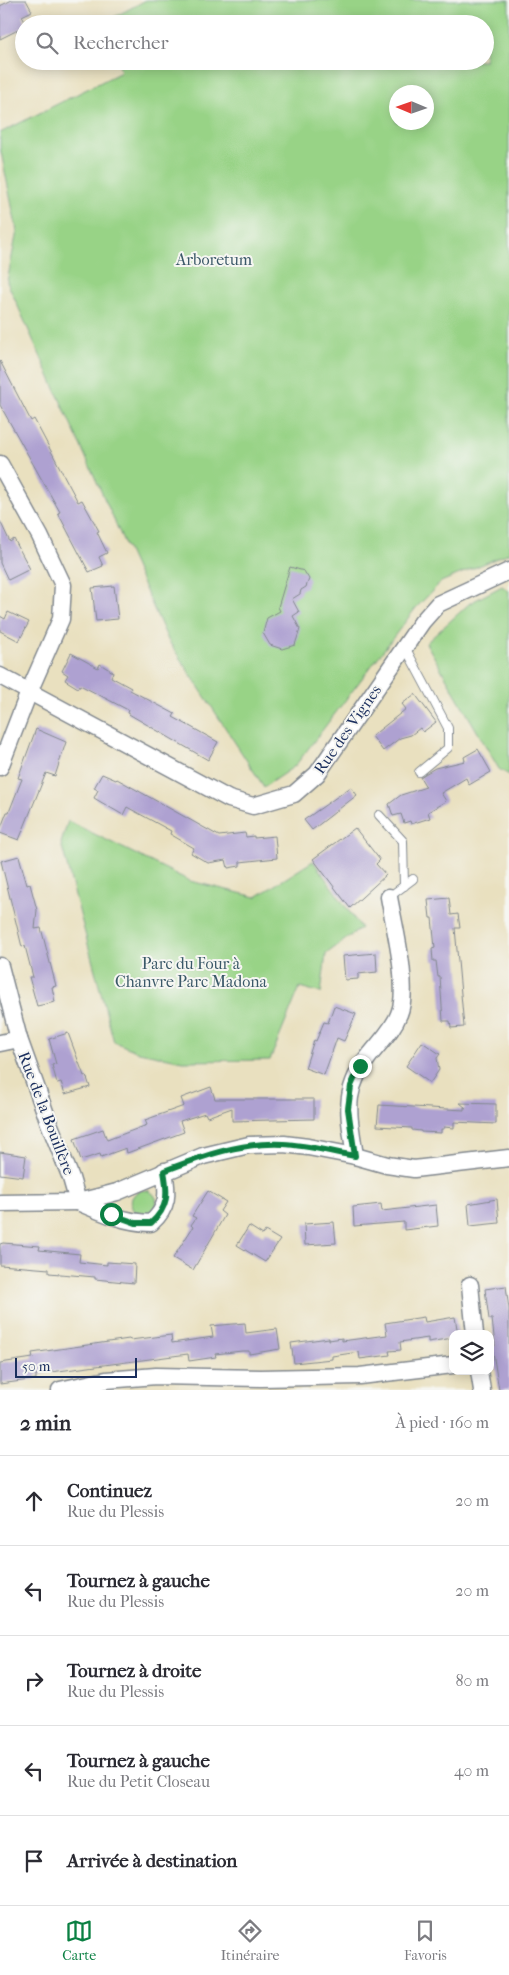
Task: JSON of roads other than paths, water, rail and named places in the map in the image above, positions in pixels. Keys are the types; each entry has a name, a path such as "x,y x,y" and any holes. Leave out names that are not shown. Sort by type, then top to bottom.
{"street":[{"path":"0,464 40,536 63,585 61,619 29,692 0,767"},
{"name":"Rue des Vignes","path":"0,676 229,799 253,806 294,794 317,774 422,622 438,604 509,571"},
{"path":"355,1156 348,1109 351,1086 360,1066 400,1014 403,985 390,897"},
{"name":"Rue de la Bouillère","path":"0,966 19,1039 49,1123 72,1178 78,1202"},
{"path":"0,1043 19,1039"},
{"path":"0,1203 78,1202 117,1192 203,1156 249,1145 284,1144 355,1156 387,1166 414,1169 509,1158"},
{"path":"78,1202 136,1223 151,1223 160,1215 166,1203 168,1190 164,1171"},
{"path":"470,1286 475,1330"},
{"path":"60,1390 106,1380 156,1376 263,1384 361,1383 449,1366"},
{"path":"480,1375 482,1390"}],"lane":[{"path":"405,647 448,728 448,748 419,772"},
{"path":"379,815 403,841 404,886"},
{"path":"390,897 413,879"}],"park label":[{"name":"Arboretum","path":"214,259"},
{"name":"Parc du Four à Chanvre Parc Madona","path":"191,972"}]}
